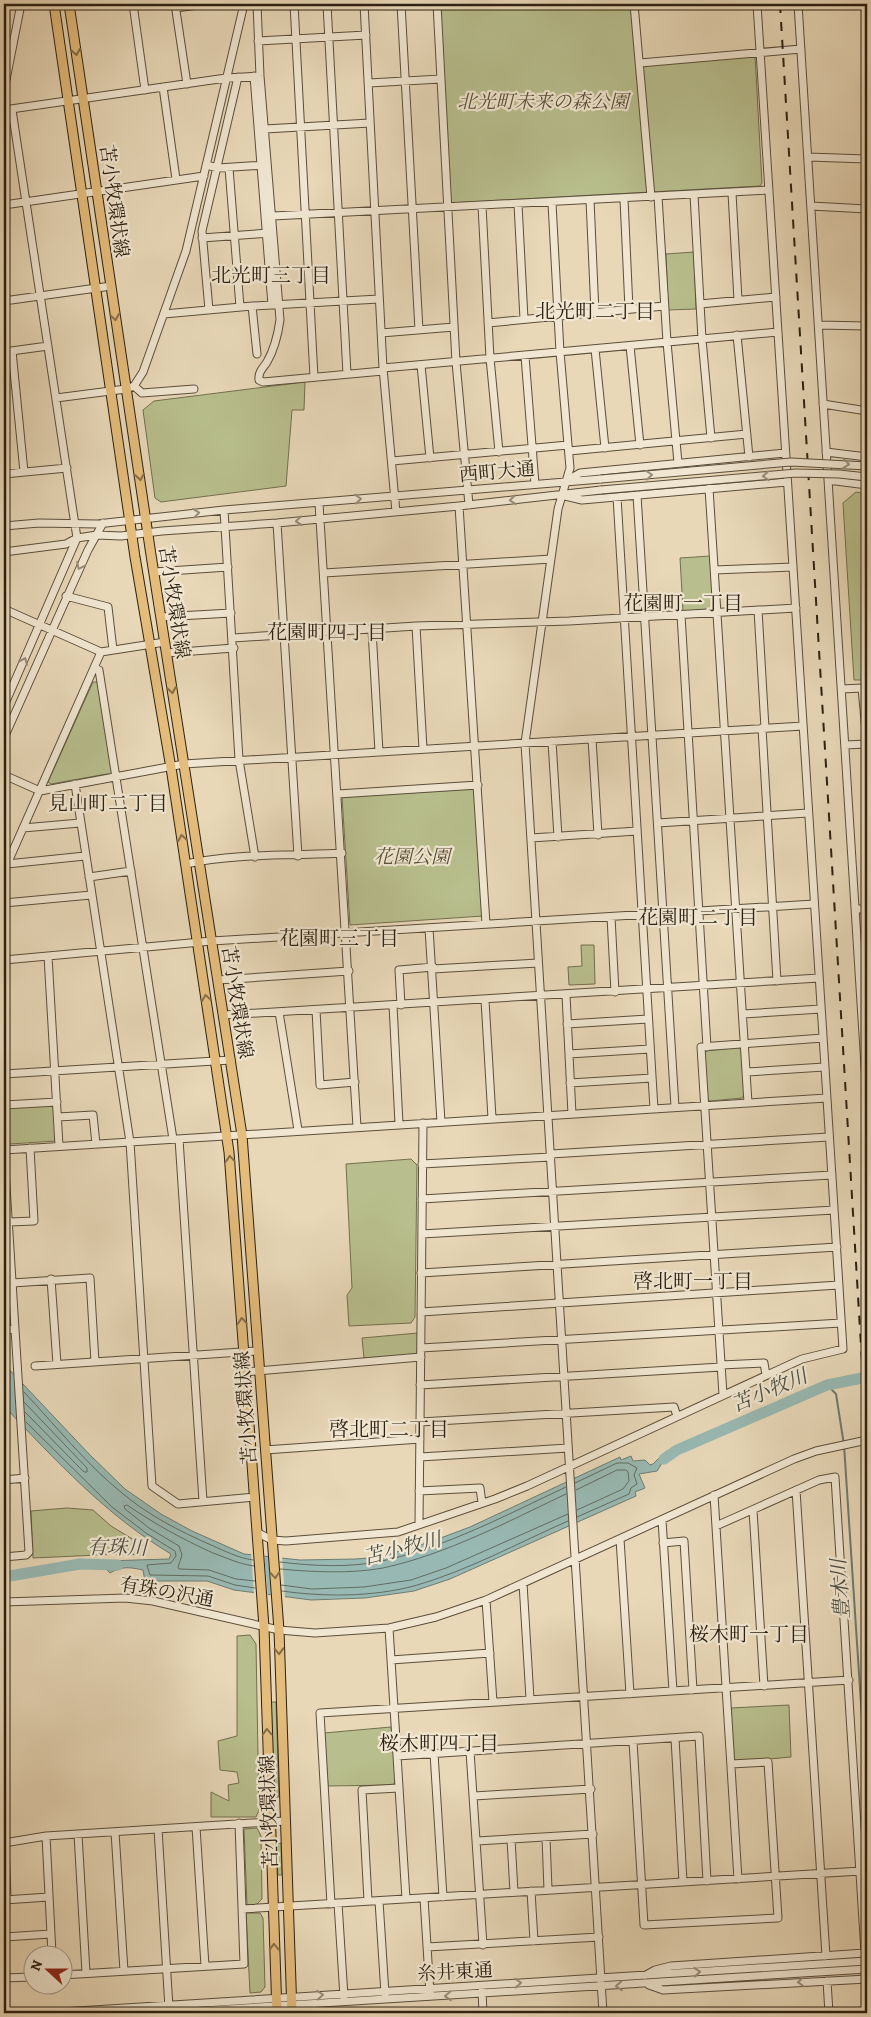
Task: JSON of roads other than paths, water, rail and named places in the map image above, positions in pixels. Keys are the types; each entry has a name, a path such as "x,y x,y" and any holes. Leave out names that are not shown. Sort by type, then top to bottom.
{"main road":[{"name":"苫小牧環状線","path":"54,4 132,534 171,766 227,1136 263,1600 276,2006"},
{"name":"苫小牧環状線","path":"69,4 111,286 130,387 148,532 242,1135 279,1630 291,2005"}],"street":[{"path":"4,90 21,4"},
{"path":"133,4 145,90"},
{"path":"187,84 175,6 204,4"},
{"path":"56,398 130,387 143,372 186,251 244,4"},
{"path":"257,4 257,76 278,332 270,356 260,372 260,380 263,382 490,358 778,332"},
{"path":"294,4 314,377"},
{"path":"327,4 347,374"},
{"path":"364,4 383,370 396,512"},
{"path":"402,4 419,330"},
{"path":"437,4 456,362 469,505"},
{"path":"634,4 655,196 678,462"},
{"path":"258,1533 273,1543 398,1532 527,1486 809,1356 843,1349 757,4"},
{"path":"798,4 865,1041 867,1098"},
{"path":"258,41 366,35"},
{"path":"640,63 801,49"},
{"path":"4,110 226,78 257,76"},
{"path":"257,76 265,129 264,165 273,216 270,233"},
{"path":"209,310 202,235 238,77"},
{"path":"369,83 441,79"},
{"path":"162,87 176,179"},
{"path":"4,706 80,537 74,523 12,110"},
{"path":"265,129 370,123"},
{"path":"808,157 867,159"},
{"path":"206,165 218,168 264,165"},
{"path":"229,168 240,307"},
{"path":"4,204 204,176"},
{"path":"273,216 305,216 769,190"},
{"path":"732,193 738,300"},
{"path":"694,195 702,339 711,438"},
{"path":"624,198 629,309"},
{"path":"590,200 595,312"},
{"path":"552,203 560,352 570,468 558,509 525,743 604,2013"},
{"path":"518,204 524,319"},
{"path":"482,206 490,358 499,452"},
{"path":"811,206 867,209"},
{"path":"191,229 202,235 234,236 270,233"},
{"path":"4,301 111,286"},
{"path":"700,304 776,297"},
{"path":"164,314 252,306 380,299"},
{"path":"252,306 257,354"},
{"path":"488,323 664,306"},
{"path":"819,325 867,326"},
{"path":"381,333 454,327"},
{"path":"737,335 748,457"},
{"path":"4,352 48,346"},
{"path":"630,346 640,444"},
{"path":"595,349 605,448"},
{"path":"12,351 24,472"},
{"path":"525,356 535,484"},
{"path":"421,365 430,458"},
{"path":"130,387 142,393 194,389"},
{"path":"823,404 867,411"},
{"path":"392,461 533,448 605,448 747,434"},
{"path":"826,452 867,457"},
{"path":"566,481 580,473 785,453"},
{"name":"西町大通","path":"4,526 39,523 96,524 224,510 467,491 791,462 867,466"},
{"path":"4,474 67,468"},
{"name":"西町大通","path":"4,552 66,544 80,537 277,524 601,490 796,473 839,474 867,478"},
{"path":"828,480 867,485"},
{"path":"562,495 582,500 787,482"},
{"path":"709,488 748,1103"},
{"path":"638,495 675,1107"},
{"path":"617,497 654,1109"},
{"path":"319,503 342,853 357,1127"},
{"path":"459,506 486,924"},
{"path":"224,510 234,648 239,760 254,857"},
{"path":"4,738 88,550 94,536 96,524"},
{"path":"277,524 298,856"},
{"path":"324,573 551,559"},
{"path":"154,572 228,567"},
{"path":"715,570 793,567"},
{"path":"66,596 108,608 113,650"},
{"path":"4,608 101,652 165,642"},
{"path":"233,638 416,626 541,622 796,608"},
{"path":"758,610 778,981"},
{"path":"161,618 231,613"},
{"path":"682,615 707,1047"},
{"path":"416,626 423,749"},
{"path":"372,630 379,752"},
{"path":"167,653 234,648"},
{"path":"5,867 101,652"},
{"path":"94,668 99,670 162,1064 176,1139 194,1356 203,1501"},
{"path":"842,689 862,688 867,743 845,745"},
{"path":"4,775 40,791 184,764 803,726"},
{"path":"592,739 598,834"},
{"path":"552,741 558,837"},
{"path":"75,784 130,1142 152,1486 178,1504 255,1497"},
{"path":"338,794 478,785"},
{"path":"658,823 808,812"},
{"path":"23,828 80,823"},
{"path":"531,838 638,831"},
{"path":"186,864 199,861 254,857 342,853"},
{"path":"5,867 85,856"},
{"path":"89,877 131,872"},
{"path":"4,903 92,895"},
{"path":"4,960 212,941 814,904"},
{"path":"855,909 867,909"},
{"path":"611,917 615,992"},
{"path":"429,928 433,968 441,1122"},
{"path":"48,956 59,1146"},
{"path":"401,1005 399,970 538,963"},
{"path":"218,980 349,971"},
{"path":"224,1015 819,978"},
{"path":"566,995 572,1114"},
{"path":"484,1000 492,1118"},
{"path":"393,1005 399,1124"},
{"path":"743,1014 821,1009"},
{"path":"316,1010 320,1085 355,1082"},
{"path":"279,1012 298,1130"},
{"path":"567,1024 648,1019"},
{"path":"723,1395 701,1047 823,1038"},
{"path":"569,1054 650,1049"},
{"path":"4,1074 231,1060"},
{"path":"747,1072 824,1068"},
{"path":"570,1082 652,1078"},
{"path":"4,1150 826,1098"},
{"path":"4,1105 57,1102"},
{"path":"58,1117 93,1115 96,1144"},
{"path":"419,1524 423,1123"},
{"path":"422,1164 829,1137"},
{"path":"9,1222 34,1221 30,1148"},
{"path":"4,1154 9,1222 7,1253 12,1284 18,1363 29,1552 26,1555 4,1557"},
{"path":"422,1199 832,1175"},
{"path":"422,1234 834,1210"},
{"path":"421,1273 837,1247"},
{"path":"4,1286 51,1279 90,1278 95,1362"},
{"path":"51,1279 58,1364"},
{"path":"420,1312 839,1285"},
{"path":"421,1348 841,1323"},
{"path":"4,1330 15,1329"},
{"path":"35,1366 257,1351"},
{"path":"245,1372 421,1357"},
{"path":"420,1385 764,1363 766,1375"},
{"path":"420,1422 674,1407 677,1416"},
{"path":"265,1450 420,1439"},
{"name":"有珠の沢通","path":"4,1602 125,1598 153,1601 279,1630 315,1633 389,1628 436,1617 486,1600 794,1459 867,1440"},
{"path":"420,1457 568,1448"},
{"path":"646,1975 655,1970 671,1966 826,1956 866,1957 835,1477 819,1480 716,1526"},
{"path":"4,1480 25,1478"},
{"path":"419,1491 480,1488 482,1502"},
{"path":"796,1490 826,1956"},
{"path":"714,1495 738,1879"},
{"path":"753,1510 764,1686"},
{"path":"662,1520 673,1691"},
{"path":"620,1539 630,1694"},
{"path":"663,1543 684,1541 693,1690"},
{"path":"523,1583 530,1699"},
{"path":"486,1600 493,1702"},
{"path":"389,1628 406,1899"},
{"path":"391,1660 490,1653"},
{"path":"344,2002 334,1903 320,1713 849,1680"},
{"path":"397,1756 698,1736 707,1880"},
{"path":"675,1738 683,1882"},
{"path":"633,1741 644,1925 778,1918 768,1762 731,1764"},
{"path":"470,1751 483,1945"},
{"path":"434,1753 443,1897"},
{"path":"368,1901 362,1790 399,1788"},
{"path":"474,1796 591,1789"},
{"path":"49,1897 6,1899 4,1843 46,1836 285,1821"},
{"path":"72,1974 244,1964 239,1823"},
{"path":"196,1827 205,1966"},
{"path":"158,1829 168,2005 171,2013"},
{"path":"115,1832 124,1971"},
{"path":"78,1834 86,1973"},
{"path":"477,1841 593,1834"},
{"path":"46,1836 52,1944"},
{"path":"546,1837 548,1890"},
{"path":"511,1839 514,1892"},
{"path":"242,1909 861,1871"},
{"path":"531,1891 534,1941"},
{"path":"424,1898 430,1993"},
{"path":"379,1901 386,1999"},
{"path":"4,1937 51,1934"},
{"path":"427,1947 599,1937"},
{"name":"糸井東通","path":"163,2013 386,1999 430,1993 644,1984 789,1970 866,1957"},
{"name":"糸井東通","path":"482,1990 646,1975 867,1969"},
{"path":"4,1978 22,1977"},
{"path":"644,1984 663,1990 867,1979"},
{"path":"827,1981 829,2013"},
{"path":"482,1990 483,2013"},
{"name":"糸井東通","path":"291,2005 343,1994 385,1991 430,1993"},
{"name":"糸井東通","path":"45,2013 168,2005 276,2006"}],"water":[{"path":"4,1364 90,1455 125,1489 161,1514 192,1531 244,1554 300,1560 380,1557 430,1542 470,1527 620,1457 621,1460 631,1456 633,1461 645,1460 650,1465 665,1452 677,1447 676,1452 662,1463 657,1471 639,1474 645,1488 635,1492 636,1496 450,1579 414,1591 365,1598 311,1600 234,1590 207,1581 145,1581 143,1570 126,1568 110,1573 105,1568 104,1561 169,1559 171,1554 103,1505 62,1467 4,1406"}],"waterway":[{"name":"苫小牧川","path":"664,1459 677,1450 827,1385 867,1377"},
{"name":"豊木川","path":"827,1385 836,1394 844,1445 867,1795"},
{"name":"有珠川","path":"4,1577 80,1564 118,1565"}],"railway":[{"path":"780,4 867,1445"}],"district":[{"name":"北光町三丁目","path":"271,275"},
{"name":"北光町二丁目","path":"595,311"},
{"name":"花園町一丁目","path":"683,603"},
{"name":"花園町四丁目","path":"327,632"},
{"name":"見山町二丁目","path":"108,803"},
{"name":"花園町二丁目","path":"698,917"},
{"name":"花園町三丁目","path":"339,938"},
{"name":"啓北町一丁目","path":"693,1281"},
{"name":"啓北町二丁目","path":"389,1429"},
{"name":"桜木町一丁目","path":"749,1634"},
{"name":"桜木町四丁目","path":"439,1743"}],"park label":[{"name":"北光町未来の森公園","path":"543,101"},
{"name":"花園公園","path":"412,856"}]}
